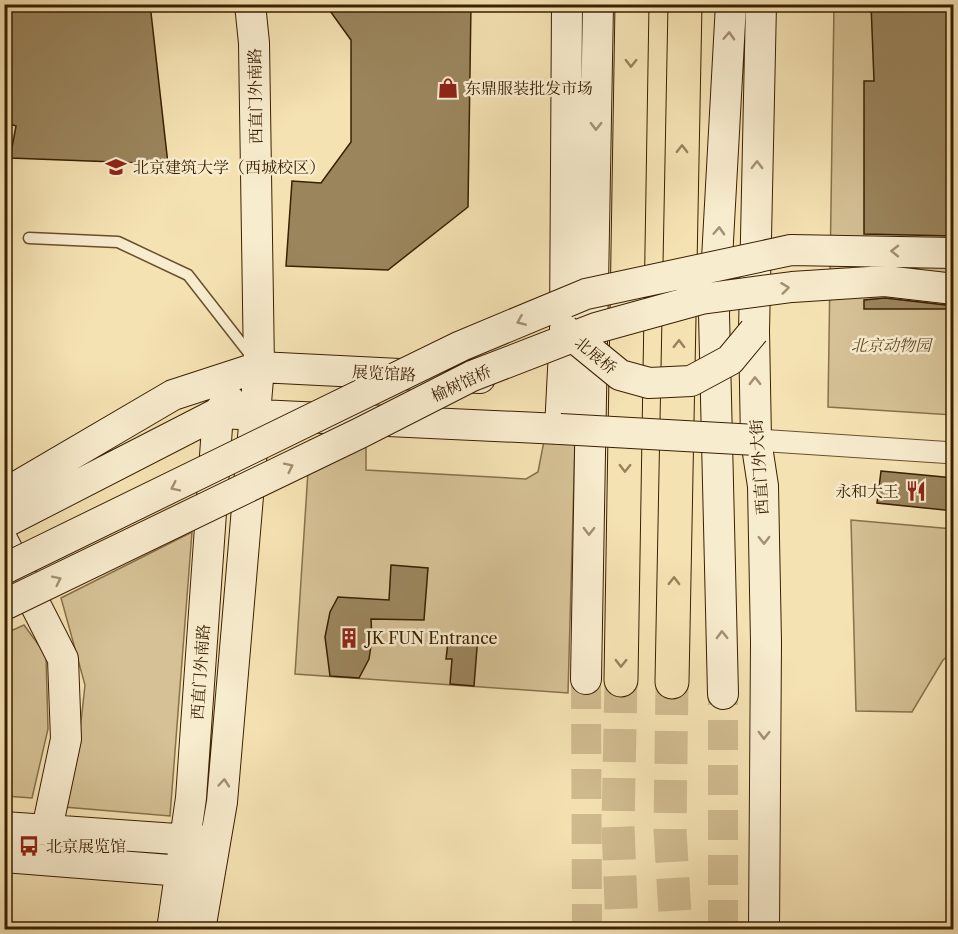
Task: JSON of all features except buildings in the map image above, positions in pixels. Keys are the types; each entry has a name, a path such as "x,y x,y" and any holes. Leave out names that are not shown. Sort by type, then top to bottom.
{"highway":[{"path":"621,680 632,4"},
{"path":"672,682 685,4"}],"street":[{"name":"西直门外南路","path":"200,930 217,842 222,802 259,367 254,55 250,4"},
{"path":"560,429 565,330 567,4"},
{"path":"586,679 598,4"},
{"path":"723,694 714,314 731,4"},
{"name":"西直门外大街","path":"761,4 754,332 756,440 764,510 766,642 764,930"},
{"name":"榆树馆桥","path":"8,559 461,346 586,294 790,250 954,253"},
{"name":"榆树馆桥","path":"4,605 360,433 472,376 596,328 701,299 792,287 885,281 954,289"},
{"name":"展览馆路","path":"259,367 499,378 531,363 565,330"},
{"name":"北展桥","path":"565,330 620,375 649,382 691,381 730,360 754,332"},
{"path":"4,523 218,413 259,367"},
{"path":"4,494 173,395 259,367"},
{"name":"西直门外南路","path":"172,930 187,839 191,798 218,413"},
{"path":"218,413 560,429 954,453"},
{"path":"8,559 63,658 66,739 47,829"},
{"path":"4,826 217,842"},
{"path":"4,857 182,871"}],"lane":[{"path":"29,238 118,242 188,275 259,367"}],"green space":[{"name":"北京动物园","path":"834,5 953,5 953,415 828,407"},
{"path":"310,440 366,443 366,470 526,479 538,472 544,441 575,442 568,693 295,674"},
{"path":"851,520 953,529 953,652 943,660 912,712 856,711"},
{"path":"192,532 170,816 64,807 79,740 85,685 61,598"},
{"path":"24,625 46,655 48,729 32,798 5,796 4,634"}],"tunnel":[{"path":"586,679 587,930"},
{"path":"621,680 618,826 622,930"},
{"path":"672,682 670,830 676,930"},
{"path":"723,694 723,930"}],"place":[{"name":"东鼎服装批发市场","path":"448,88"},
{"name":"北京建筑大学（西城校区）","path":"116,167"},
{"name":"永和大王","path":"916,491"},
{"name":"JK FUN Entrance","path":"349,638"},
{"name":"北京展览馆","path":"29,846"}]}
